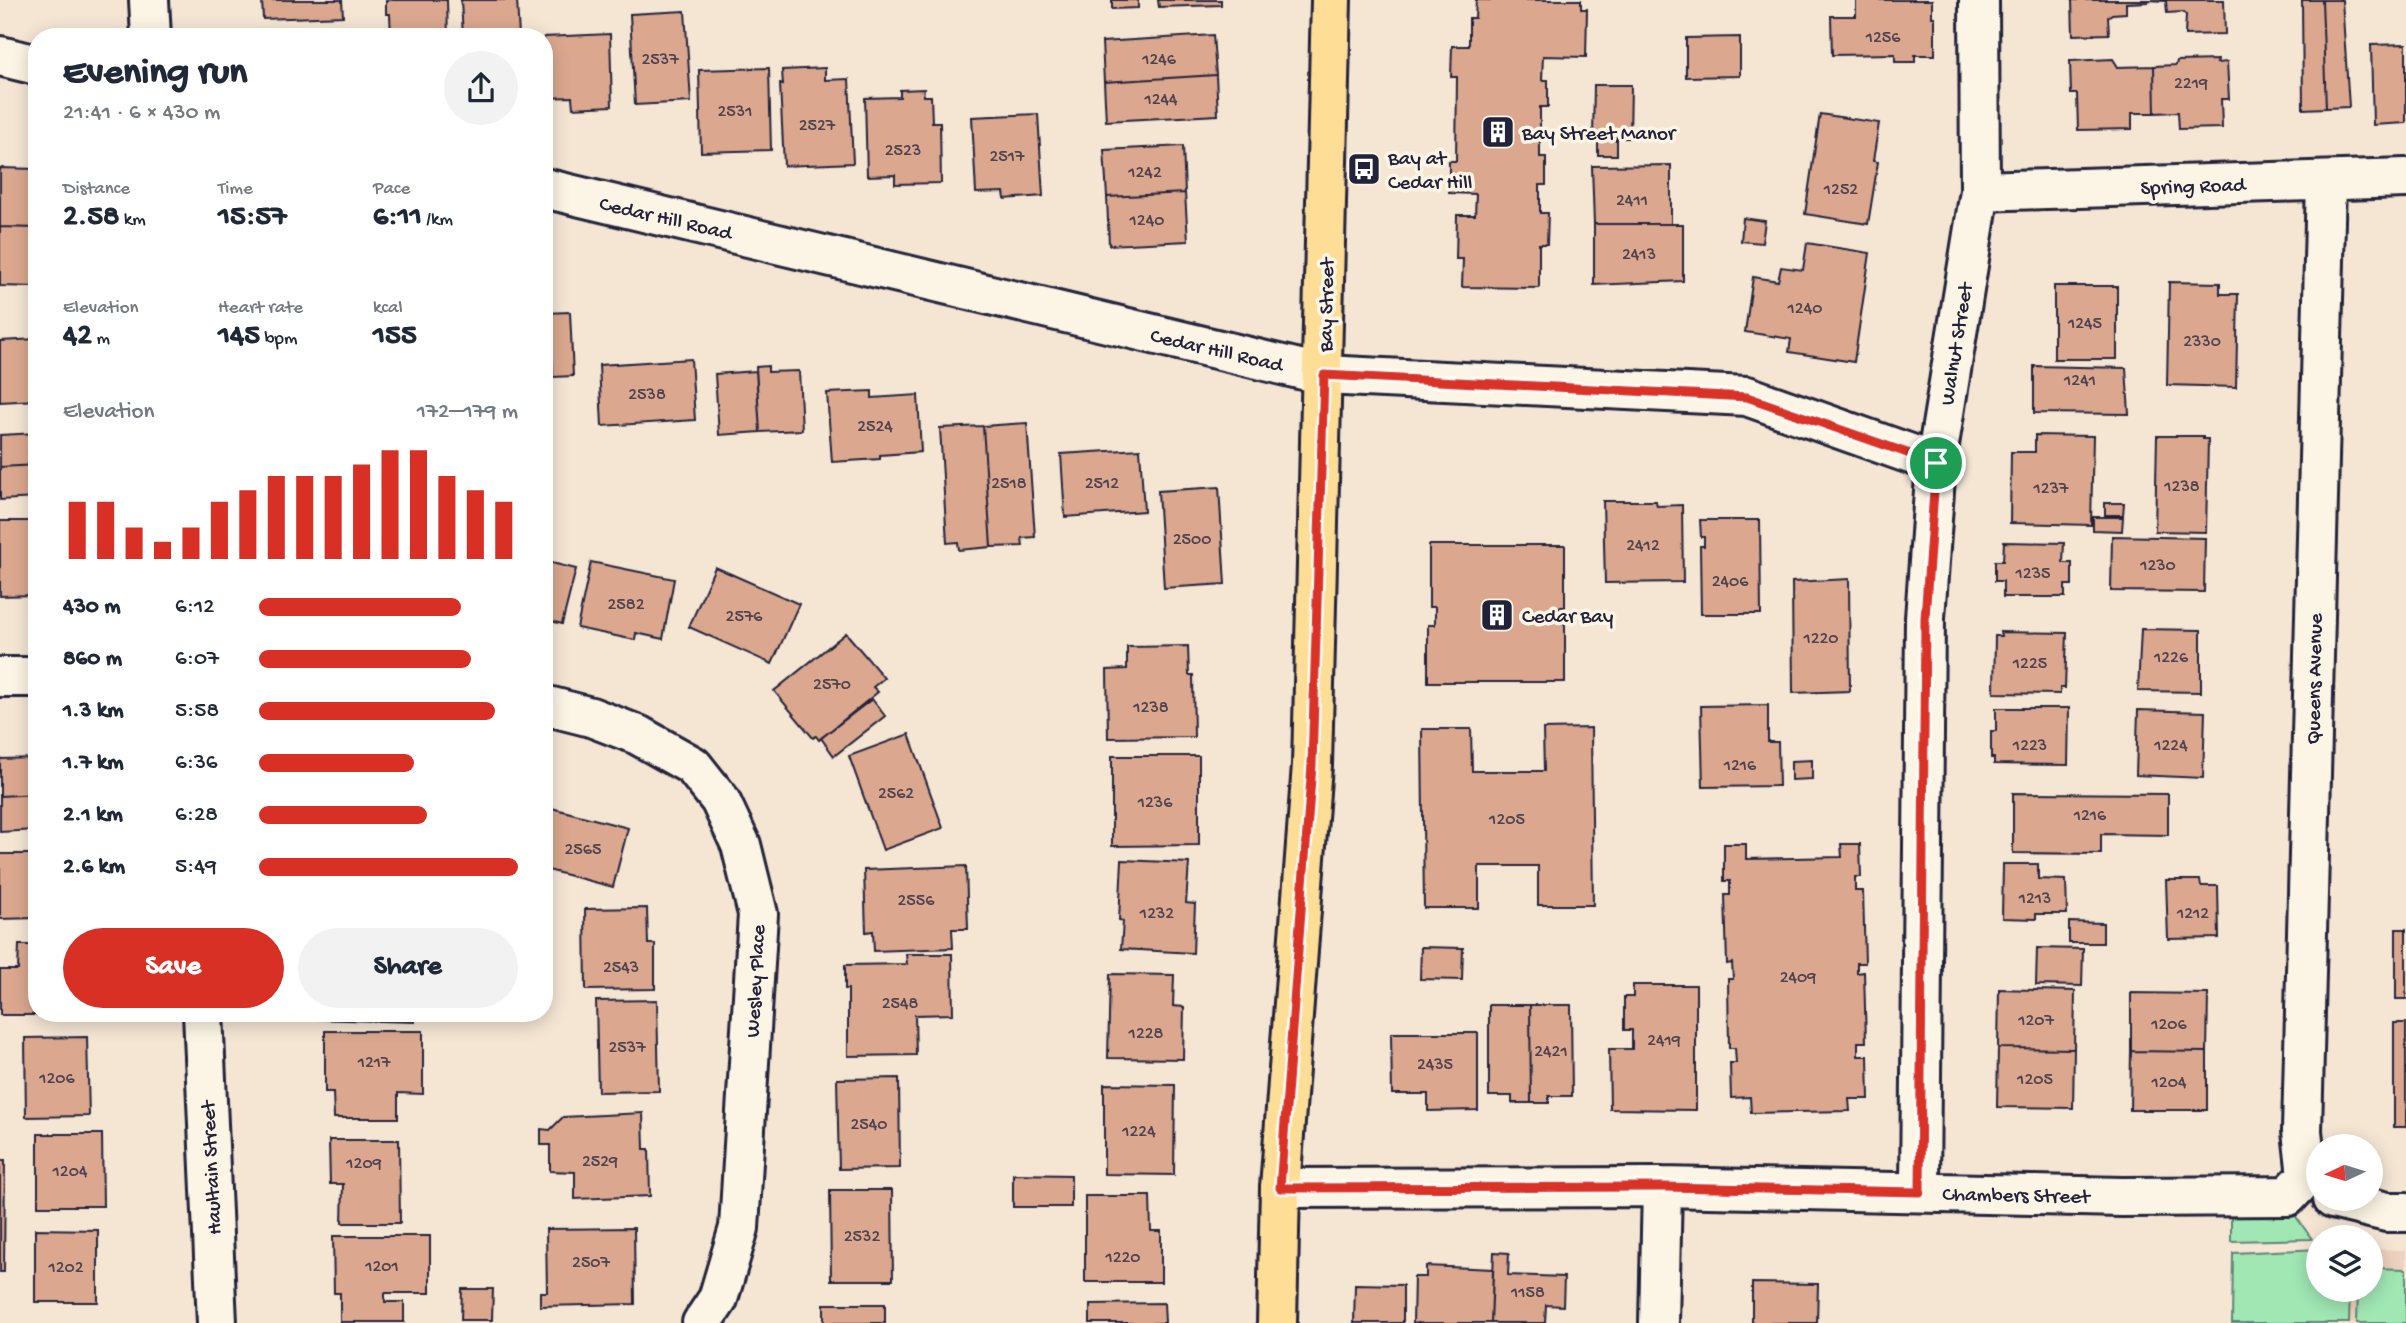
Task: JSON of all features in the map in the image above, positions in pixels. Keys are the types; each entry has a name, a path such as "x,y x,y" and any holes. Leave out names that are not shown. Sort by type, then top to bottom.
{"main road":[{"name":"Bay Street","path":"1277,1323 1280,1188 1312,765 1324,375 1331,0"}],"street":[{"path":"149,0 151,28"},
{"name":"Walnut Street","path":"1920,1192 1925,618 1936,463 1980,191 1979,0"},
{"path":"0,56 28,63"},
{"name":"Spring Road","path":"1980,191 2406,178"},
{"name":"Queens Avenue","path":"2306,1144 2302,1131 2326,181"},
{"name":"Cedar Hill Road","path":"553,190 1324,375 1747,397 1936,463"},
{"path":"0,677 28,677"},
{"name":"Wesley Place","path":"553,707 591,717 638,735 693,766 720,800 741,845 758,914 739,1228 718,1299 702,1323"},
{"name":"Haultain Street","path":"203,1022 217,1323"},
{"path":"1659,1323 1662,1187"},
{"name":"Chambers Street","path":"1280,1188 1662,1187 2122,1197 2288,1196 2306,1191"},
{"path":"2384,1211 2406,1212"}],"shaded area":[{"path":"2383,1249 2406,1250 2406,1323 2349,1323 2350,1302 2383,1302"}],"green space":[{"path":"2231,1210 2292,1211 2306,1231 2306,1239 2231,1241"},
{"path":"2306,1250 2306,1302 2350,1302 2349,1323 2232,1323 2233,1253"},
{"path":"2383,1268 2406,1269 2406,1323 2357,1323 2358,1302 2383,1302"}],"building":[{"path":"262,0 342,0 343,16 263,19"},
{"path":"386,0 447,0 448,28 391,28 390,14 386,14"},
{"path":"461,0 517,0 519,28 463,28"},
{"path":"1112,0 1138,0 1138,8 1112,9"},
{"path":"1158,0 1221,0 1221,5 1159,7"},
{"name":"Bay Street Manor","path":"1476,0 1581,0 1581,9 1587,9 1586,57 1543,56 1542,80 1548,80 1548,107 1540,107 1540,157 1546,157 1546,185 1540,185 1540,213 1548,213 1547,244 1539,244 1539,288 1462,287 1463,259 1456,259 1457,215 1475,215 1476,194 1449,193 1449,161 1456,161 1457,77 1451,77 1452,46 1469,46 1469,18 1475,18"},
{"path":"1856,0 1932,0 1935,55 1915,55 1915,62 1895,62 1895,54 1832,55 1831,16 1856,16"},
{"path":"2072,0 2148,2 2126,3 2126,13 2108,17 2109,34 2073,35"},
{"path":"2148,0 2224,0 2225,34 2185,35 2186,15 2183,12 2167,13 2166,1"},
{"path":"2302,0 2322,0 2326,108 2303,109"},
{"path":"2322,0 2342,0 2349,107 2326,108"},
{"path":"685,11 691,102 635,105 630,14"},
{"path":"610,34 612,106 573,108 572,97 553,98 553,37"},
{"path":"1213,35 1216,75 1104,82 1102,42"},
{"path":"1740,37 1740,76 1686,77 1686,38"},
{"path":"2406,44 2406,123 2373,125 2371,45"},
{"path":"2113,59 2118,67 2154,66 2155,113 2132,113 2132,129 2078,130 2077,94 2071,94 2070,61"},
{"path":"2218,60 2217,63 2227,62 2229,99 2221,99 2222,128 2179,129 2178,112 2155,113 2154,66 2176,65 2177,61"},
{"path":"769,68 771,150 701,152 699,70"},
{"path":"825,68 825,80 849,79 853,163 784,166 780,84 783,85 782,70"},
{"path":"1216,75 1218,115 1106,121 1104,82"},
{"path":"1594,85 1631,85 1630,138 1593,138"},
{"path":"924,89 923,96 931,96 932,122 940,122 941,183 895,184 895,175 867,176 865,98 900,97 900,90"},
{"path":"1038,114 1043,196 1005,199 1004,192 976,193 972,117"},
{"path":"1820,114 1879,123 1873,161 1878,162 1868,224 1805,214"},
{"path":"1598,140 1617,140 1617,155 1598,155"},
{"path":"1183,146 1185,193 1107,197 1104,150"},
{"path":"1671,165 1671,224 1594,224 1592,166"},
{"path":"0,168 28,169 28,228 0,227"},
{"path":"1185,193 1188,241 1109,245 1107,197"},
{"path":"1743,218 1765,221 1762,243 1741,241"},
{"path":"1594,224 1683,224 1683,281 1594,285"},
{"path":"0,227 28,228 28,287 0,286"},
{"path":"1807,243 1870,253 1854,362 1789,352 1791,339 1745,332 1753,277 1778,281 1781,267 1803,270"},
{"path":"2169,282 2220,283 2220,294 2238,294 2236,387 2167,385"},
{"path":"2054,286 2117,286 2117,359 2054,359"},
{"path":"570,312 573,376 553,377 553,313"},
{"path":"28,339 28,400 0,402 0,341"},
{"path":"691,359 695,420 602,426 599,365"},
{"path":"768,366 768,372 799,371 802,430 760,432 756,367"},
{"path":"2034,366 2126,368 2129,414 2034,413"},
{"path":"756,371 760,432 719,435 715,374"},
{"path":"872,391 872,398 918,395 921,452 880,455 880,459 832,462 827,393"},
{"path":"1027,423 1035,537 1022,538 1023,546 991,547 983,426"},
{"path":"983,426 991,547 959,550 958,542 947,543 940,428"},
{"path":"28,433 28,465 0,467 0,435"},
{"path":"2035,435 2093,436 2091,525 2010,523 2011,452 2035,452"},
{"path":"2157,436 2203,436 2203,439 2208,439 2206,532 2155,531"},
{"path":"1140,449 1144,511 1065,517 1061,454"},
{"path":"28,465 28,498 0,500 0,467"},
{"path":"1219,487 1225,584 1164,588 1158,491"},
{"path":"1603,501 1656,501 1657,506 1682,505 1683,582 1605,583"},
{"path":"2105,503 2124,503 2123,515 2105,515"},
{"path":"2093,517 2123,517 2122,531 2093,530"},
{"path":"1700,520 1760,520 1761,614 1701,614 1700,546 1704,546 1704,537 1701,537"},
{"path":"0,521 28,521 28,595 0,596"},
{"path":"2112,536 2205,538 2204,592 2111,591"},
{"path":"2004,542 2064,543 2063,563 2072,563 2072,585 2065,585 2065,597 2003,597 2003,581 1995,581 1995,561 2003,561"},
{"name":"Cedar Bay","path":"1429,545 1565,545 1565,607 1559,607 1559,623 1565,623 1565,682 1428,682 1428,625 1435,625 1435,607 1429,607"},
{"path":"591,562 674,579 663,639 636,633 635,640 577,628"},
{"path":"553,563 576,569 562,624 553,622"},
{"path":"715,567 799,604 772,664 689,627"},
{"path":"1849,579 1850,691 1793,693 1792,582"},
{"path":"2141,629 2201,630 2201,692 2138,691"},
{"path":"2000,632 2067,633 2065,688 2060,688 2060,694 1994,693 1995,636 2001,636"},
{"path":"846,633 884,678 873,687 878,692 819,740 816,736 813,738 774,691"},
{"path":"1188,646 1189,675 1193,675 1194,737 1108,738 1107,670 1127,669 1127,647"},
{"path":"872,699 885,716 834,756 821,738"},
{"path":"1768,705 1768,742 1778,742 1779,786 1703,787 1701,706"},
{"path":"1996,708 2069,708 2068,765 1994,764 1994,758 1991,758 1991,731 1996,731"},
{"path":"2138,710 2205,712 2203,778 2136,775"},
{"path":"1591,728 1593,905 1538,905 1538,866 1479,866 1479,908 1424,908 1422,729 1471,729 1472,771 1544,771 1543,729"},
{"path":"909,734 943,828 883,850 849,756"},
{"path":"1112,756 1199,756 1199,845 1112,846"},
{"path":"28,758 28,794 0,796 0,759"},
{"path":"1812,760 1812,779 1791,780 1791,761"},
{"path":"2013,793 2168,794 2168,835 2101,834 2101,854 2013,853"},
{"path":"28,794 28,830 0,832 0,796"},
{"path":"553,808 628,828 613,887 553,871"},
{"path":"1724,844 1746,844 1746,859 1842,857 1841,844 1860,844 1861,877 1855,877 1855,891 1863,891 1865,963 1857,963 1857,973 1864,972 1866,1042 1858,1042 1858,1056 1868,1056 1869,1099 1849,1099 1850,1111 1751,1113 1750,1097 1731,1098 1730,1063 1736,1063 1735,1048 1729,1048 1728,979 1733,979 1732,963 1727,964 1725,895 1730,895 1730,881 1724,881"},
{"path":"0,854 28,854 28,918 0,919"},
{"path":"1122,860 1189,863 1186,903 1195,904 1193,953 1121,949 1123,921 1119,920"},
{"path":"2003,864 2038,864 2038,879 2066,880 2067,914 2036,914 2036,919 2002,918"},
{"path":"966,866 968,929 952,929 953,948 874,951 873,931 866,932 864,870"},
{"path":"2166,880 2200,880 2201,886 2218,886 2219,938 2168,939"},
{"path":"647,908 648,944 655,944 655,989 586,990 585,909"},
{"path":"2069,922 2103,923 2103,943 2069,943"},
{"path":"2396,929 2406,929 2406,999 2396,999"},
{"path":"19,945 28,945 28,1015 0,1015 0,970 18,970"},
{"path":"1421,947 1463,948 1462,980 1420,979"},
{"path":"2037,948 2083,949 2082,986 2036,985"},
{"path":"906,954 952,954 953,1014 915,1015 916,1055 848,1056 848,989 845,989 845,965 907,964"},
{"path":"1110,974 1174,975 1173,1006 1184,1007 1183,1059 1108,1058"},
{"path":"1633,985 1696,985 1696,1110 1610,1109 1609,1049 1632,1049 1632,1030 1624,1030 1624,997 1633,997"},
{"path":"1999,989 2075,991 2074,1049 1998,1048"},
{"path":"2131,993 2208,994 2207,1052 2131,1051"},
{"path":"657,1000 659,1091 598,1092 596,1001"},
{"path":"1489,1005 1530,1005 1531,1103 1512,1103 1512,1096 1489,1096"},
{"path":"1530,1005 1571,1005 1572,1096 1549,1096 1549,1103 1531,1103"},
{"path":"2394,1023 2406,1023 2406,1127 2394,1127"},
{"path":"325,1031 423,1031 423,1094 398,1093 398,1118 334,1118 333,1092 325,1092"},
{"path":"1391,1033 1478,1033 1478,1110 1428,1111 1428,1094 1392,1094"},
{"path":"87,1037 89,1116 26,1117 25,1038"},
{"path":"1998,1048 2074,1049 2073,1108 1997,1107"},
{"path":"2131,1051 2207,1052 2207,1110 2130,1110"},
{"path":"899,1078 900,1168 839,1169 837,1079"},
{"path":"1104,1084 1175,1085 1174,1175 1104,1174"},
{"path":"643,1113 644,1149 649,1149 650,1196 575,1199 575,1172 550,1171 550,1145 541,1145 541,1129 550,1130 563,1117"},
{"path":"38,1134 102,1134 103,1206 38,1206"},
{"path":"329,1140 399,1140 400,1223 342,1223 343,1184 330,1184"},
{"path":"0,1160 5,1160 4,1272 0,1272"},
{"path":"1013,1174 1071,1175 1071,1207 1013,1207"},
{"path":"830,1190 892,1190 893,1280 831,1280"},
{"path":"1085,1196 1150,1196 1151,1231 1161,1231 1161,1282 1085,1282"},
{"path":"634,1228 635,1304 540,1306 540,1292 547,1292 546,1229"},
{"path":"35,1229 98,1230 98,1302 35,1302"},
{"path":"333,1236 430,1236 430,1293 385,1293 385,1302 404,1302 404,1322 340,1322 340,1293 334,1293"},
{"path":"1494,1252 1509,1253 1508,1275 1564,1277 1563,1306 1546,1305 1545,1323 1491,1323"},
{"path":"1426,1266 1493,1269 1491,1323 1413,1323 1414,1277 1426,1277"},
{"path":"1752,1283 1818,1284 1817,1323 1752,1323"},
{"path":"1355,1284 1403,1285 1403,1323 1354,1323"},
{"path":"462,1289 493,1289 492,1320 461,1320"},
{"path":"1164,1303 1165,1323 1090,1323 1090,1304"},
{"path":"824,1304 885,1304 885,1323 824,1323"}],"place":[{"name":"Bay Street Manor","path":"1498,132"},
{"name":"Bay at Cedar Hill","path":"1364,169"},
{"name":"Cedar Bay","path":"1497,615"}],"route":[{"path":"1324,375 1747,397 1936,463 1925,618 1920,1192 1662,1187 1280,1188 1312,765 1324,375"}]}
